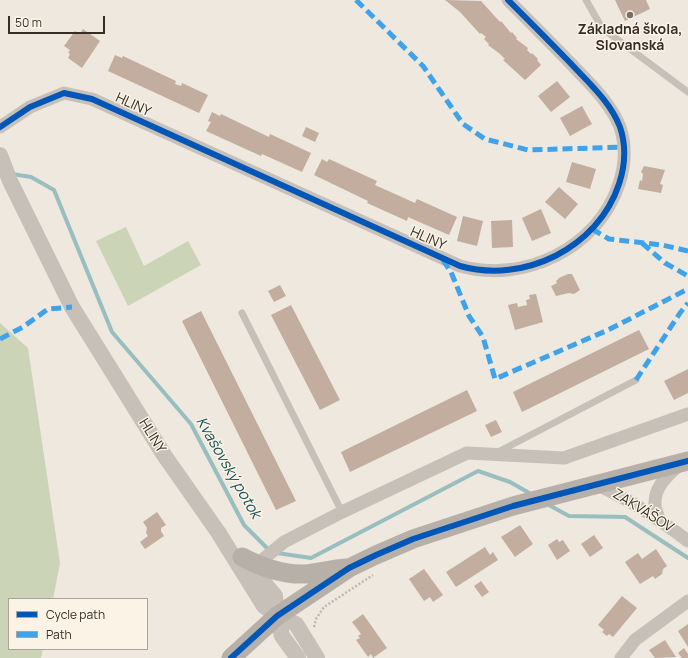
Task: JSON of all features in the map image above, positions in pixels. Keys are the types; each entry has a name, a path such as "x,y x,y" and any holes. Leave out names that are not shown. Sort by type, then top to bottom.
{"main road":[{"path":"231,658 277,616 349,568 413,539 513,506 684,463"},
{"path":"249,561 280,572 305,574 349,568"}],"street":[{"name":"HLINY","path":"0,127 30,107 64,93 92,99 460,266 493,272 528,266 546,260 570,248 600,220 618,188 623,171 624,148 620,127 607,104 566,59 508,0"},
{"name":"HLINY","path":"2,160 10,182 72,307 164,456 218,532 264,606 277,616 296,624 317,658"},
{"path":"249,561 342,512 467,453 496,453 564,458 688,414"},
{"path":"659,519 655,504 658,489 665,477 684,463"},
{"name":"ZAKVÁŠOV","path":"597,485 619,494 659,519 688,541"},
{"path":"218,532 249,561 275,596 277,616 282,636 298,658"},
{"path":"621,658 635,640 688,601"}],"lane":[{"path":"586,0 602,28 688,92"},
{"path":"242,313 342,512"},
{"path":"496,453 636,380"}],"path":[{"path":"314,629 316,619 324,607 375,574"}],"green space":[{"path":"126,227 144,266 188,241 201,265 128,306 96,241"},
{"path":"0,323 28,348 60,563 53,598 8,598 8,650 43,650 41,658 0,658"}],"building":[{"path":"445,0 481,1 511,33 512,32 517,38 516,39 528,48 527,50 538,59 537,60 541,65 525,80 503,60 505,59 500,54 488,45 489,44 484,39 486,37 481,33 480,34 460,12"},
{"name":"Základná škola, Slovanská","path":"615,0 646,0 650,9 625,21"},
{"path":"83,29 100,41 82,68 68,58 70,54 68,53 70,50 64,46 75,31 80,34"},
{"path":"115,55 122,58 123,56 176,81 175,84 181,86 182,83 208,95 199,113 108,71"},
{"path":"557,81 570,97 551,112 538,96"},
{"path":"582,106 592,124 570,136 560,118"},
{"path":"212,112 220,116 221,114 269,137 270,134 311,153 302,172 262,154 261,156 206,131 211,122 208,121"},
{"path":"306,127 319,133 315,142 302,136"},
{"path":"322,159 327,162 329,159 377,181 375,185 415,203 417,199 457,217 449,235 408,217 407,221 367,203 368,201 314,175"},
{"path":"572,162 596,169 590,189 566,182"},
{"path":"644,166 665,170 660,184 663,185 661,193 638,189 640,180 642,181 643,174 641,172"},
{"path":"559,187 578,204 565,219 545,202"},
{"path":"541,209 551,233 532,241 522,218"},
{"path":"463,216 483,221 477,246 457,241"},
{"path":"512,220 513,247 492,248 491,221"},
{"path":"572,274 580,290 574,294 569,293 556,296 551,286 557,283 556,281 559,278"},
{"path":"280,285 286,296 274,302 268,291"},
{"path":"536,294 543,322 515,330 508,305 517,303 518,307 527,305 526,300 530,299 529,295"},
{"path":"291,305 340,400 320,410 271,315"},
{"path":"201,311 296,501 276,510 182,321"},
{"path":"639,330 649,349 522,412 513,392"},
{"path":"688,369 688,393 674,400 664,381"},
{"path":"467,390 477,411 350,472 341,452"},
{"path":"496,420 502,432 491,437 485,425"},
{"path":"157,512 166,525 161,528 164,536 145,549 140,542 148,536 146,533 147,528 143,522"},
{"path":"520,525 533,544 515,557 501,537"},
{"path":"594,535 603,548 590,557 581,544"},
{"path":"557,539 559,542 563,540 570,551 557,560 548,545"},
{"path":"485,547 490,555 493,552 498,560 456,587 446,572"},
{"path":"656,549 667,566 663,569 662,574 655,579 653,576 640,584 625,562 638,553 642,559"},
{"path":"424,569 443,595 433,602 430,597 424,601 409,579"},
{"path":"481,581 489,592 482,597 474,586"},
{"path":"622,596 637,608 613,637 609,634 607,636 602,632 604,630 598,625"},
{"path":"363,614 387,648 373,658 371,654 368,657 356,640 360,638 358,636 361,634 352,622"},
{"path":"688,624 688,647 678,631"},
{"path":"665,640 676,657 655,658 649,650"},
{"path":"684,648 688,654 688,658 682,658 678,653"}],"waterway":[{"name":"Kvašovský potok","path":"12,174 31,177 54,190 112,332 191,424 244,525 270,551"},
{"name":"Kvašovský potok","path":"277,553 311,558 478,471 510,482 531,494"},
{"name":"Kvašovský potok","path":"547,504 569,516 625,517 688,558"}],"marked path":[{"path":"356,0 423,66 463,124 485,139 528,150 624,147"},
{"path":"592,229 609,239 662,245 688,251"},
{"path":"642,243 665,263 688,276"},
{"path":"443,260 451,272 469,316 483,337 495,379 608,330 688,289"},
{"path":"636,380 688,303"},
{"path":"0,339 23,327 48,309 72,307"}],"cycle path":[{"path":"0,127 30,107 64,93 92,99 460,266 484,270 509,270 533,265 556,256 576,243 594,226 609,207 619,184 623,170 624,148 620,127 607,103 576,69 508,0"},
{"path":"231,658 277,616 349,568 413,539 513,506 688,461"}],"place":[{"name":"Základná škola, Slovanská","path":"630,15"}]}
